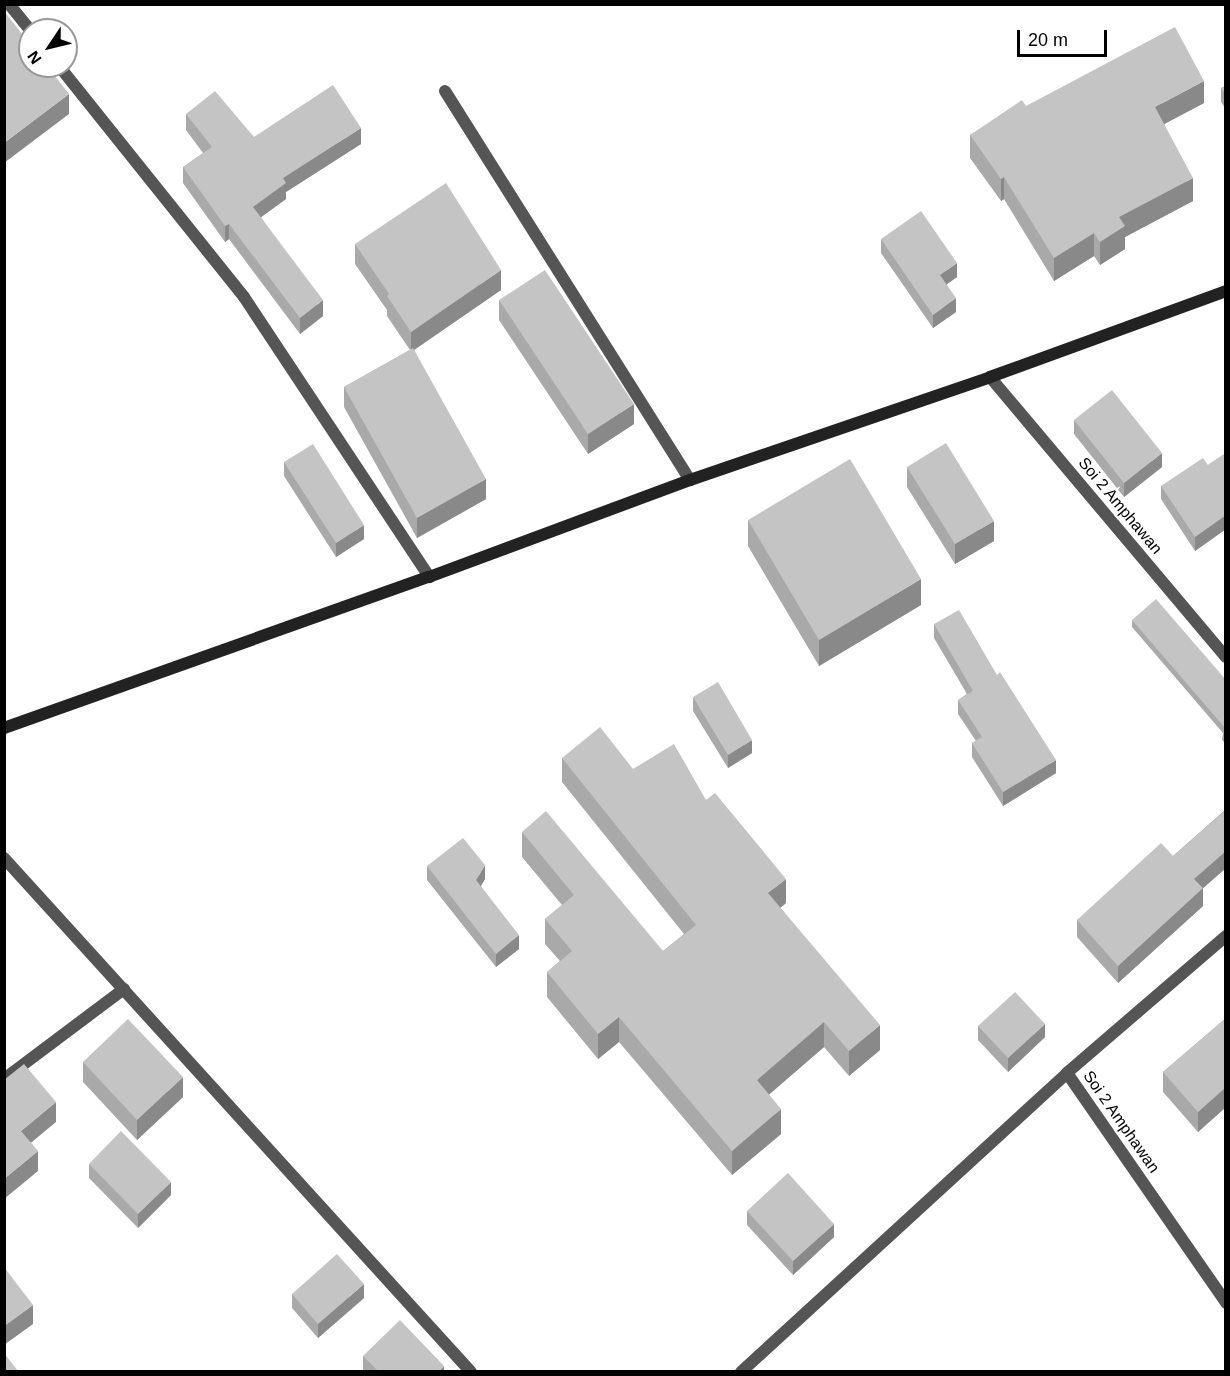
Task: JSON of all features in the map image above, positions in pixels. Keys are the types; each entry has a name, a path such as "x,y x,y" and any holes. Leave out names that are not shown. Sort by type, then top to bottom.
{"street":[{"path":"9,4 20,18"},
{"path":"69,78 244,297 429,577"},
{"path":"444,91 690,480"},
{"path":"4,728 429,577 690,480 990,377 1226,291"},
{"name":"Soi 2 Amphawan","path":"990,377 1226,657"},
{"path":"4,858 471,1371"},
{"name":"Soi 2 Amphawan","path":"1226,936 1067,1073 1226,1303"},
{"path":"4,1079 124,989"},
{"path":"741,1371 1067,1073"}],"building":[{"path":"4,11 18,29 18,78 56,78 69,94 4,143"},
{"path":"1175,27 1204,81 1155,107 1193,178 1119,217 1125,226 1100,242 1094,233 1054,258 1004,177 1001,179 970,135 1022,100 1026,106"},
{"path":"333,85 361,128 283,178 286,183 253,207 323,300 300,318 229,224 225,226 183,167 212,147 186,114 215,91 254,137"},
{"path":"446,183 501,270 411,332 387,296 389,294 355,244"},
{"path":"921,211 957,263 940,275 956,298 933,315 881,239"},
{"path":"545,270 634,404 588,434 499,300"},
{"path":"413,348 486,479 417,518 344,387"},
{"path":"1112,390 1162,453 1124,483 1074,420"},
{"path":"946,443 994,521 955,544 907,467"},
{"path":"313,444 364,525 336,543 284,462"},
{"path":"1226,453 1226,515 1195,537 1161,486 1203,458 1208,465"},
{"path":"850,459 921,579 819,640 748,520"},
{"path":"1156,599 1226,680 1226,729 1132,620"},
{"path":"959,610 997,675 1000,672 1056,760 1003,792 972,743 982,737 958,700 973,691 934,624"},
{"path":"718,682 752,740 728,755 693,697"},
{"path":"600,727 633,769 674,744 706,800 715,793 786,879 768,893 880,1025 849,1051 824,1022 757,1080 781,1109 732,1151 619,1017 598,1034 547,972 572,951 545,919 574,895 522,832 546,811 663,951 696,925 562,758"},
{"path":"1226,810 1226,851 1194,879 1203,888 1118,966 1077,920 1161,843 1173,856"},
{"path":"463,838 485,865 476,880 519,935 496,954 427,866"},
{"path":"1015,992 1045,1024 1008,1058 978,1026"},
{"path":"1226,1018 1226,1087 1198,1112 1163,1072"},
{"path":"128,1019 183,1077 137,1120 83,1062"},
{"path":"24,1064 56,1102 21,1131 38,1151 4,1179 4,1080"},
{"path":"121,1131 171,1182 138,1214 89,1164"},
{"path":"788,1173 834,1224 793,1261 747,1211"},
{"path":"337,1254 364,1284 318,1324 292,1294"},
{"path":"4,1267 33,1305 4,1326"},
{"path":"400,1320 444,1366 439,1371 378,1371 363,1356"},
{"path":"4,1353 18,1371 4,1371"}]}
